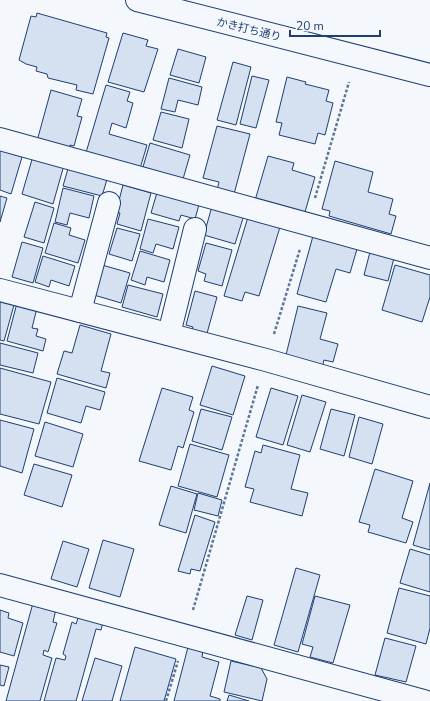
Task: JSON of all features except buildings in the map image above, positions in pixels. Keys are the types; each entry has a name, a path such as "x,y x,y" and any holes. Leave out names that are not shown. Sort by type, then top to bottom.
{"street":[{"name":"かき打ち通り","path":"137,0 430,75"},
{"path":"0,139 430,258"},
{"path":"80,311 109,203"},
{"path":"168,334 195,229"},
{"path":"0,290 168,334 430,407"},
{"path":"0,585 186,634 424,701"}]}
